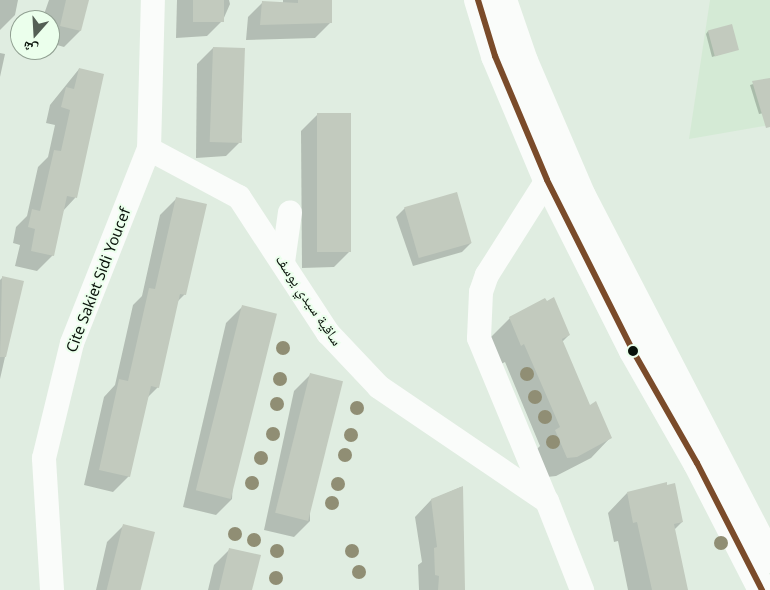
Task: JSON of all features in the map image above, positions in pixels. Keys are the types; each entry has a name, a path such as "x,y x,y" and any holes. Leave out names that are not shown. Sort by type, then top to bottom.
{"main road":[{"path":"478,0 495,56 770,559"},
{"path":"503,0 524,61 558,173 634,351 696,463 762,590"}],"street":[{"name":"Cite Sakiet Sidi Youcef","path":"52,590 44,458 72,343 149,149 152,0"},
{"name":"ساقية سيدي يوسف","path":"149,149 238,197 283,262 328,334 379,387 547,501"},
{"path":"558,173 487,275 481,292 479,338 582,590"},
{"path":"283,262 290,212"}],"shaded area":[{"path":"710,0 770,0 770,125 689,139"}],"building":[{"path":"66,0 89,0 81,31 60,26"},
{"path":"193,0 224,0 224,22 193,22"},
{"path":"298,0 332,0 332,23 260,25 262,1 298,3"},
{"path":"732,24 739,50 715,57 708,30"},
{"path":"213,47 245,48 242,143 210,142"},
{"path":"79,68 104,74 77,198 67,196 54,256 31,251 35,229 28,227 32,209 40,211 54,150 61,151 70,110 61,107 66,87 74,89"},
{"path":"770,78 770,127 766,128 752,81"},
{"path":"317,113 351,113 351,252 317,252"},
{"path":"457,192 472,243 419,258 404,207"},
{"path":"176,197 207,204 186,295 180,294 159,388 151,386 130,477 99,470 119,379 128,381 149,288 155,289"},
{"path":"2,276 24,281 6,357 0,357"},
{"path":"554,297 570,335 562,339 590,405 596,401 612,438 577,457 567,458 555,430 560,427 524,344 521,346 509,317 545,298 547,301"},
{"path":"242,305 277,314 231,499 196,490"},
{"path":"310,373 343,381 308,521 275,513"},
{"path":"667,482 667,485 675,483 683,522 674,524 688,590 652,590 637,522 633,523 627,492"},
{"path":"463,486 465,590 438,590 439,576 435,575 434,548 437,547 431,499"},
{"path":"123,524 155,532 141,590 107,590"},
{"path":"229,548 261,555 252,590 219,590"}],"transit line":[{"path":"478,0 495,56 547,180 633,351 697,463 762,590"}]}
